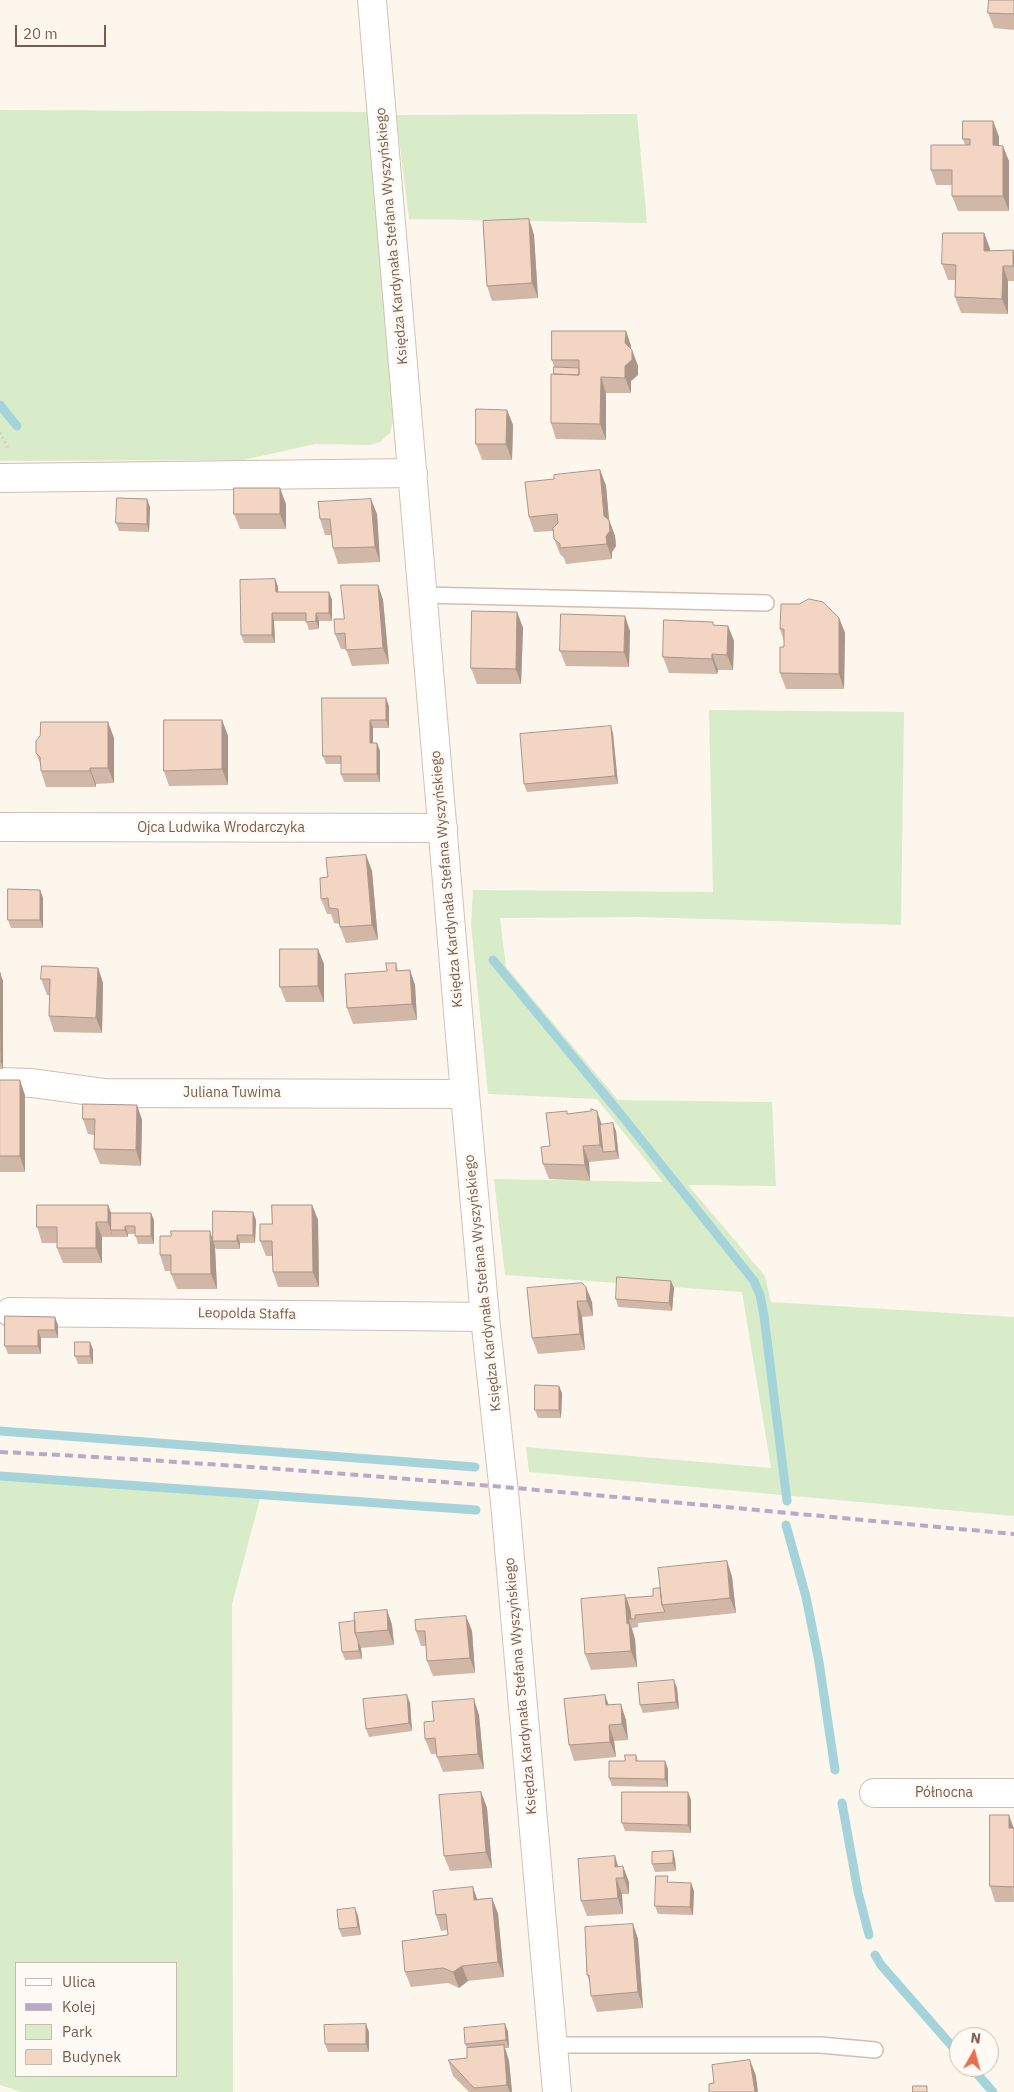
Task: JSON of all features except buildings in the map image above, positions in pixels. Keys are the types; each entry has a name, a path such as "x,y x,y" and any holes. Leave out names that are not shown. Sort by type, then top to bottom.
{"street":[{"name":"Księdza Kardynała Stefana Wyszyńskiego","path":"372,0 465,1094 485,1317 505,1502 557,2092"},
{"path":"0,478 413,473"},
{"name":"Ojca Ludwika Wrodarczyka","path":"0,827 443,828"},
{"name":"Juliana Tuwima","path":"0,1082 32,1083 105,1093 465,1094"},
{"name":"Leopolda Staffa","path":"10,1312 485,1317"},
{"name":"Północna","path":"874,1792 1014,1793"}],"lane":[{"path":"423,595 766,603"},
{"path":"553,2046 820,2045 875,2050"}],"green space":[{"path":"0,110 369,112 393,421 390,433 380,442 369,445 315,444 243,460 0,461"},
{"path":"637,114 647,223 409,219 396,115"},
{"path":"709,710 904,712 901,925 642,917 500,918 506,967 618,1100 772,1102 776,1186 688,1185 765,1276 771,1302 1014,1317 1014,1516 529,1472 526,1447 771,1468 742,1292 505,1275 494,1179 663,1182 597,1099 488,1094 471,925 473,890 713,892"},
{"path":"0,1476 261,1495 232,1604 233,2092 21,2092 0,2085"}],"waterway":[{"path":"0,405 17,426"},
{"path":"493,960 623,1117 754,1281 760,1295 764,1316 787,1501"},
{"path":"0,1431 475,1467"},
{"path":"0,1476 476,1510"},
{"path":"786,1525 806,1597 819,1662 835,1770"},
{"path":"842,1803 858,1892 869,1935"},
{"path":"875,1955 881,1965 949,2043"},
{"path":"980,2077 993,2092"}],"railway":[{"path":"0,1452 254,1467 381,1477 1014,1534"}]}
